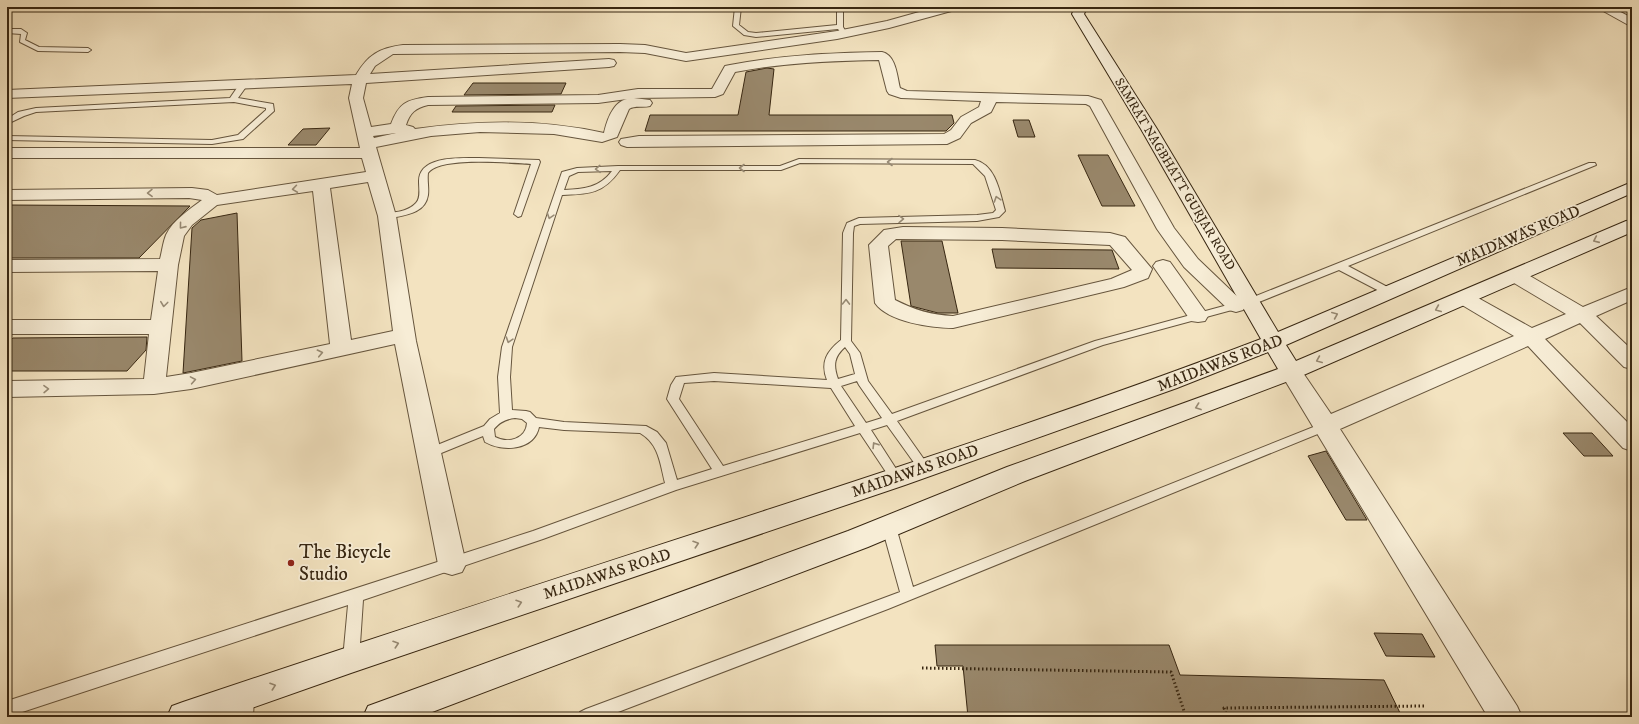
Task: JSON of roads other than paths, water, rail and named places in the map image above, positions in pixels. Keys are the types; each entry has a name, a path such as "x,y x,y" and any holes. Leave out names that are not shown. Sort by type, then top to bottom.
{"street":[{"path":"7,94 360,79 686,57 804,40 842,30 951,7"},
{"name":"SAMRAT NAGBHATT GURJAR ROAD","path":"1081,7 1078,14 1149,129 1243,304 1274,342 1291,372 1506,717"},
{"path":"1602,7 1632,23"},
{"path":"804,40 815,57"},
{"path":"778,44 790,60"},
{"path":"452,564 404,335 387,216 375,176 356,98 360,79 370,63 389,51 402,49 620,48 645,49 686,57"},
{"path":"402,132 404,110 416,103 446,100 598,99 638,93 715,93 718,91 730,69 815,57 845,55 882,56 885,58 894,90 906,95 1069,99 1088,100 1096,103 1166,229 1191,263 1243,304"},
{"path":"7,153 367,144 402,132 464,128 536,128 606,136 625,136 628,142 947,139 955,136 962,124 968,119 986,109 990,97"},
{"path":"606,136 625,104 654,103"},
{"path":"154,386 168,265 175,235 186,221 212,201 375,176"},
{"path":"321,185 341,348"},
{"name":"MAIDAWAS ROAD","path":"183,717 245,706 350,659 896,478 1169,383 1274,342 1632,187"},
{"path":"7,195 189,193 203,194 211,198 212,201"},
{"name":"MAIDAWAS ROAD","path":"379,717 888,527 1016,474 1291,372 1632,225"},
{"path":"903,232 1101,237 1118,241 1142,269 1141,274 1117,283 953,322 936,322 912,317 886,303 878,245 882,240 892,234 903,232"},
{"path":"1142,269 1191,263"},
{"path":"7,266 168,265"},
{"path":"1163,266 1198,316"},
{"path":"1516,276 1583,315 1632,362"},
{"path":"1464,298 1531,337 1632,442"},
{"path":"1326,426 1583,315 1627,299"},
{"path":"7,327 161,327"},
{"path":"7,389 109,388 154,386 191,381 404,335"}],"lane":[{"path":"738,7 736,26 746,34 756,36 842,30 840,7"},
{"path":"7,31 21,31 24,33 22,42 38,49 88,50"},
{"path":"234,100 244,84"},
{"path":"7,122 21,114 36,110 234,100 270,106 270,111 240,138 231,140 212,142 7,138"},
{"path":"387,216 413,210 422,203 425,191 423,177 427,169 434,164 461,161 536,162 518,214"},
{"path":"506,415 504,377 507,347 565,174 577,170 618,168 781,168 799,161 975,162 983,165 988,172 1001,211 996,215 977,218 884,219 859,221 850,225 848,233 846,341 855,353 863,382 924,468"},
{"path":"7,709 452,564 538,535 672,486 889,420 1099,343 1243,304 1592,165"},
{"path":"558,193 600,188 608,182 618,168"},
{"path":"1340,266 1389,292"},
{"path":"846,341 833,352 829,359 828,371 834,384 865,428 896,478"},
{"path":"720,472 673,398 680,380 714,377 834,384 862,376"},
{"path":"429,453 488,429 494,421 506,415 526,415 533,422 564,426 642,429 654,435 660,443 672,486"},
{"path":"488,429 487,434 493,443 506,446 528,437 532,432 533,422"},
{"path":"586,717 908,595 1326,426"},
{"path":"888,527 908,595"},
{"path":"350,659 356,596"}],"place":[{"name":"The Bicycle Studio","path":"291,563"}]}
